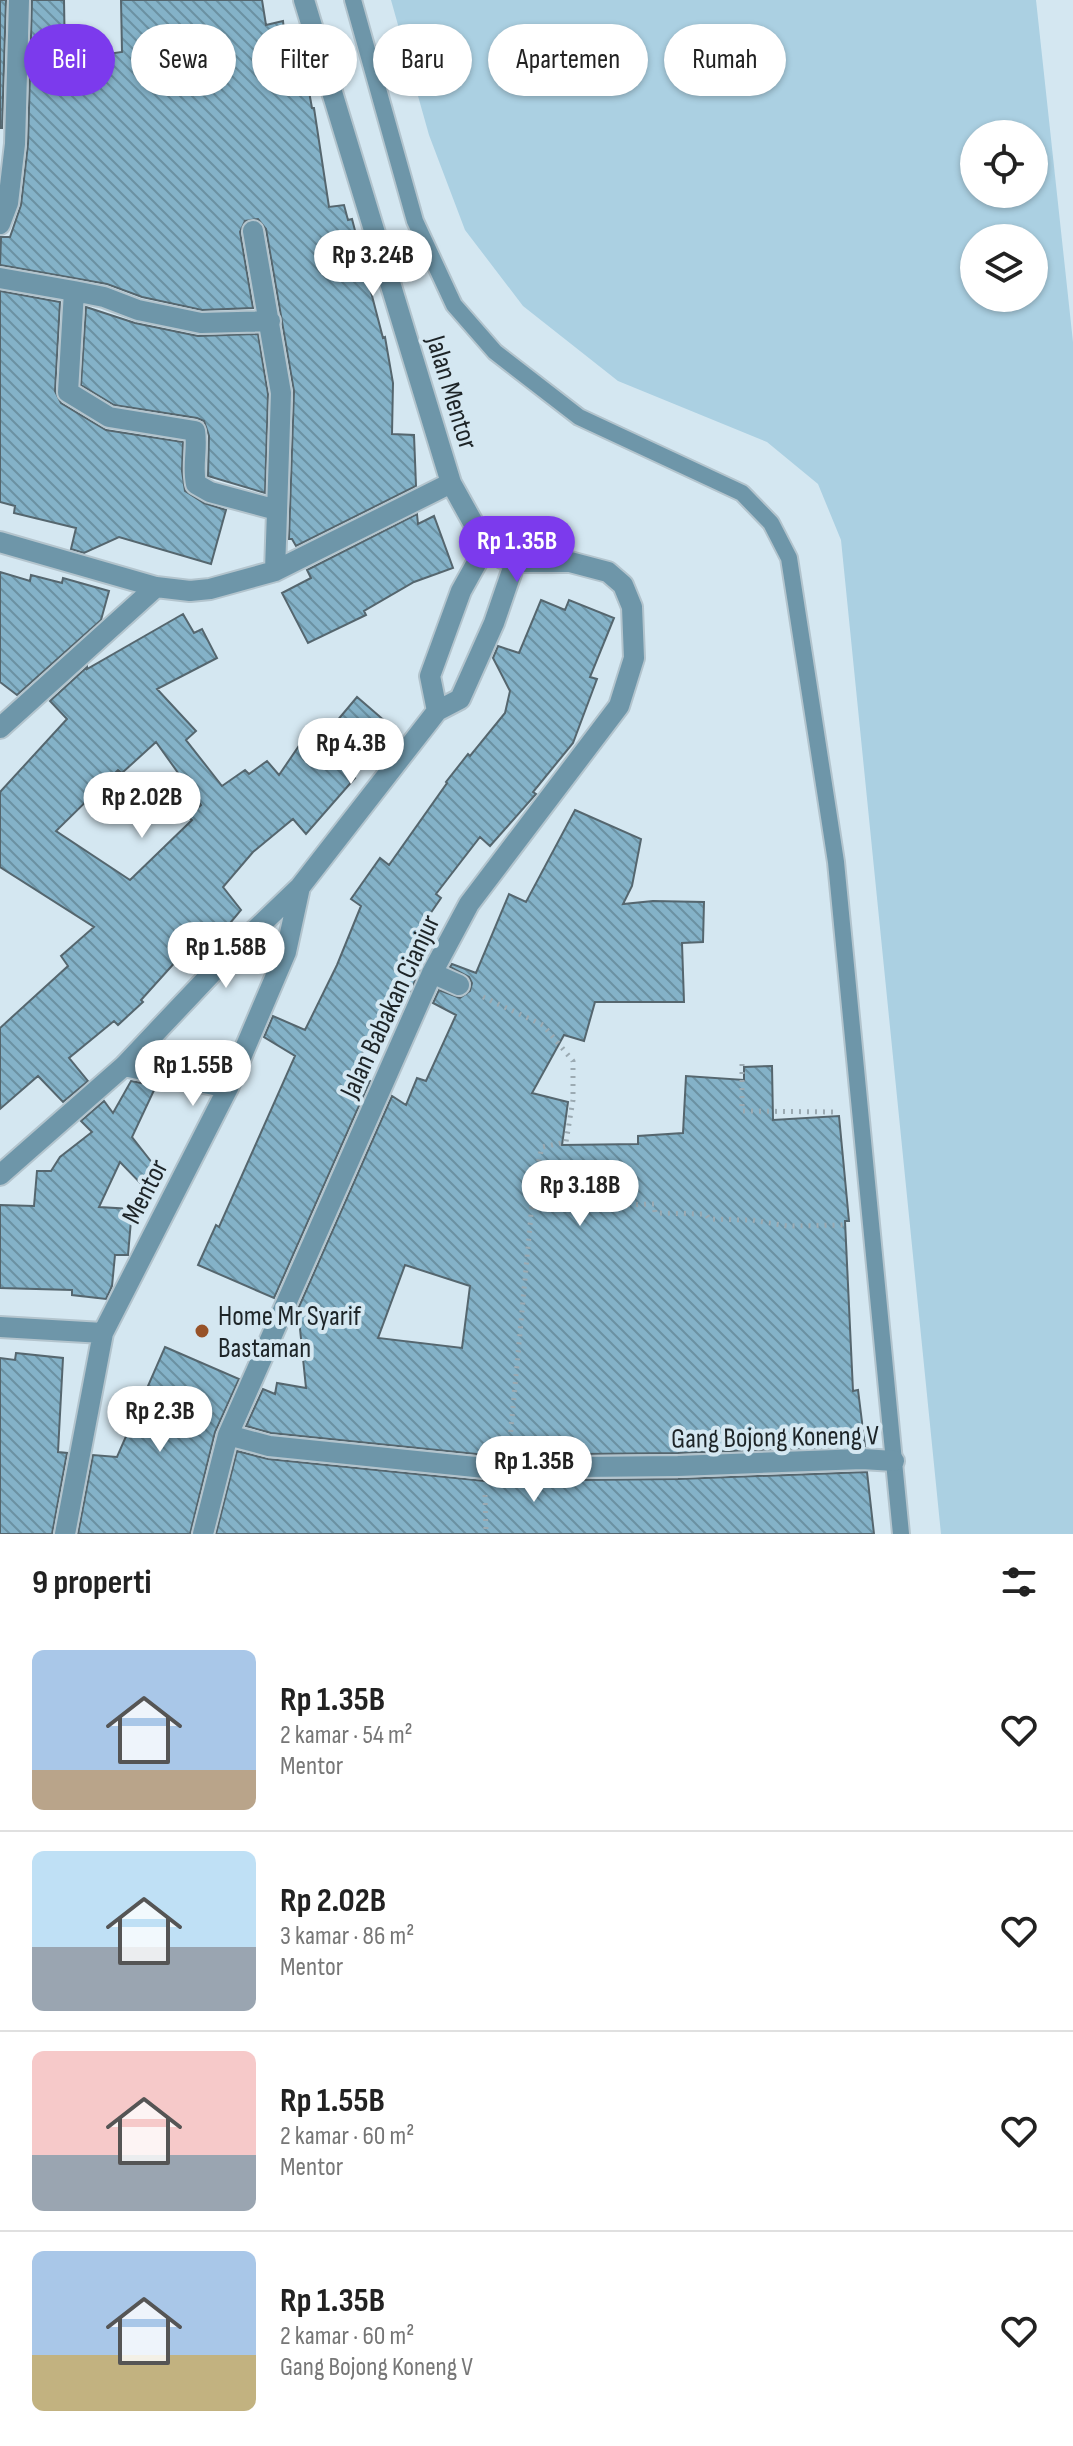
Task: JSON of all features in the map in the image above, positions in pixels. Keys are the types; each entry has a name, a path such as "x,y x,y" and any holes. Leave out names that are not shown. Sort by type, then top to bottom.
{"street":[{"path":"0,224 8,203 15,144 19,0"},
{"name":"Jalan Mentor","path":"304,0 451,483 501,556"},
{"path":"253,231 281,393 275,571"},
{"path":"0,278 104,297 138,310 201,323 270,321"},
{"path":"74,291 68,392 109,417 195,431 198,445 193,467 196,484 210,492 277,510"},
{"path":"0,542 156,587 190,591 210,589 275,571 451,483"},
{"path":"437,711 430,676 461,591 501,556"},
{"name":"Jalan Babakan Cianjur","path":"203,1534 228,1435 432,973 469,904 619,706 634,658 632,607 623,585 608,572 570,562 541,563 501,556"},
{"name":"Mentor","path":"0,1175 124,1066 227,957 300,887 437,711 460,699 494,623 501,556"},
{"path":"0,728 156,587"},
{"name":"Mentor","path":"65,1534 103,1333 228,1088 286,952 300,887"},
{"path":"432,973 459,985"},
{"path":"124,1066 228,1088"},
{"path":"0,1327 103,1333"},
{"name":"Gang Bojong Koneng V","path":"228,1435 269,1446 485,1468 678,1466 862,1459 894,1461"}],"lane":[{"path":"353,0 415,221 454,305 495,352 579,417 742,493 771,523 789,558 836,862 901,1534"}],"path":[{"path":"459,985 543,1025 573,1061 573,1100 566,1142 542,1147 532,1207 507,1468"},
{"path":"742,1064 742,1111 860,1112"},
{"path":"532,1207 654,1204 655,1213 706,1214 709,1219 752,1220 787,1226 871,1225"},
{"path":"485,1468 486,1534"}],"shaded area":[{"path":"391,0 1036,0 1073,342 1073,1534 941,1534 841,540 818,484 767,442 618,381 523,306 465,230 429,135 418,96 472,96 472,24 398,24"}],"building":[{"path":"0,0 6,0 2,128 0,128"},
{"path":"32,0 64,0 64,24 31,24"},
{"path":"121,0 262,0 266,24 252,24 252,96 310,96 329,207 344,205 348,220 352,219 385,337 393,383 392,434 414,435 416,486 296,546 289,539 294,391 266,229 258,219 245,221 240,232 253,308 202,310 142,297 107,284 0,265 1,237 10,237 21,205 29,96 115,96 115,53 122,52"},
{"path":"0,291 60,302 55,391 61,403 106,430 183,442 185,491 204,503 226,510 211,564 119,537 84,553 71,549 76,528 14,513 15,506 0,502"},
{"path":"86,307 135,323 198,336 258,334 268,394 265,493 208,476 209,436 204,421 114,405 81,385"},
{"path":"417,514 418,524 434,516 453,568 414,582 364,611 366,615 308,643 282,593 311,578 307,570"},
{"path":"0,572 30,581 31,575 62,583 63,578 109,591 101,620 17,695 0,682"},
{"path":"541,600 565,610 569,600 614,618 590,677 597,679 573,743 533,792 536,794 490,846 480,837 436,894 441,898 415,936 424,941 419,951 427,954 410,992 403,989 390,1018 380,1013 365,1045 356,1072 370,1081 274,1298 198,1265 216,1225 219,1227 295,1056 264,1037 273,1016 305,1030 337,965 361,906 351,899 380,858 389,865 446,782 505,713 510,691 493,658 498,646 519,653"},
{"path":"183,614 194,633 202,629 217,658 157,689 196,731 186,740 222,786 245,770 249,774 267,761 279,775 305,737 316,746 357,697 393,728 306,834 293,819 253,852 223,887 241,910 216,940 205,929 141,1000 143,1002 118,1025 114,1021 69,1058 88,1081 63,1102 38,1076 0,1109 0,1028 68,966 61,956 94,927 0,867 0,792 67,719 50,701 87,669","holes":["156,742 201,805 188,817 192,820 130,880 56,831 118,770 122,773"]},
{"path":"575,810 641,839 632,886 623,904 704,902 703,942 682,943 684,1002 595,1002 584,1041 564,1035 532,1093 568,1102 562,1145 638,1144 638,1136 683,1133 686,1076 744,1080 744,1067 772,1066 773,1120 839,1116 849,1221 845,1221 853,1391 858,1390 865,1446 678,1453 486,1455 271,1433 246,1426 263,1389 275,1394 277,1383 306,1388 298,1309 392,1096 406,1105 417,1078 426,1081 456,1015 433,1003 439,990 460,998 470,991 472,983 469,977 450,967 452,964 476,973 509,894 526,902","holes":["405,1265 470,1286 462,1348 378,1338"]},
{"path":"131,1081 156,1086 132,1137 164,1178 148,1191 120,1162 99,1207 132,1209 128,1255 115,1255 112,1286 106,1299 72,1295 72,1290 0,1288 0,1205 34,1206 37,1171 51,1171 60,1157 92,1132 81,1121 104,1101 113,1113"},
{"path":"165,1347 239,1379 215,1432 190,1534 78,1534 93,1455 117,1457"},
{"path":"16,1353 63,1358 58,1452 67,1453 52,1534 0,1534 0,1358 15,1360"},
{"path":"237,1451 268,1459 485,1481 678,1479 867,1472 874,1534 216,1534"}],"place":[{"name":"Home Mr Syarif Bastaman","path":"202,1331"}]}
